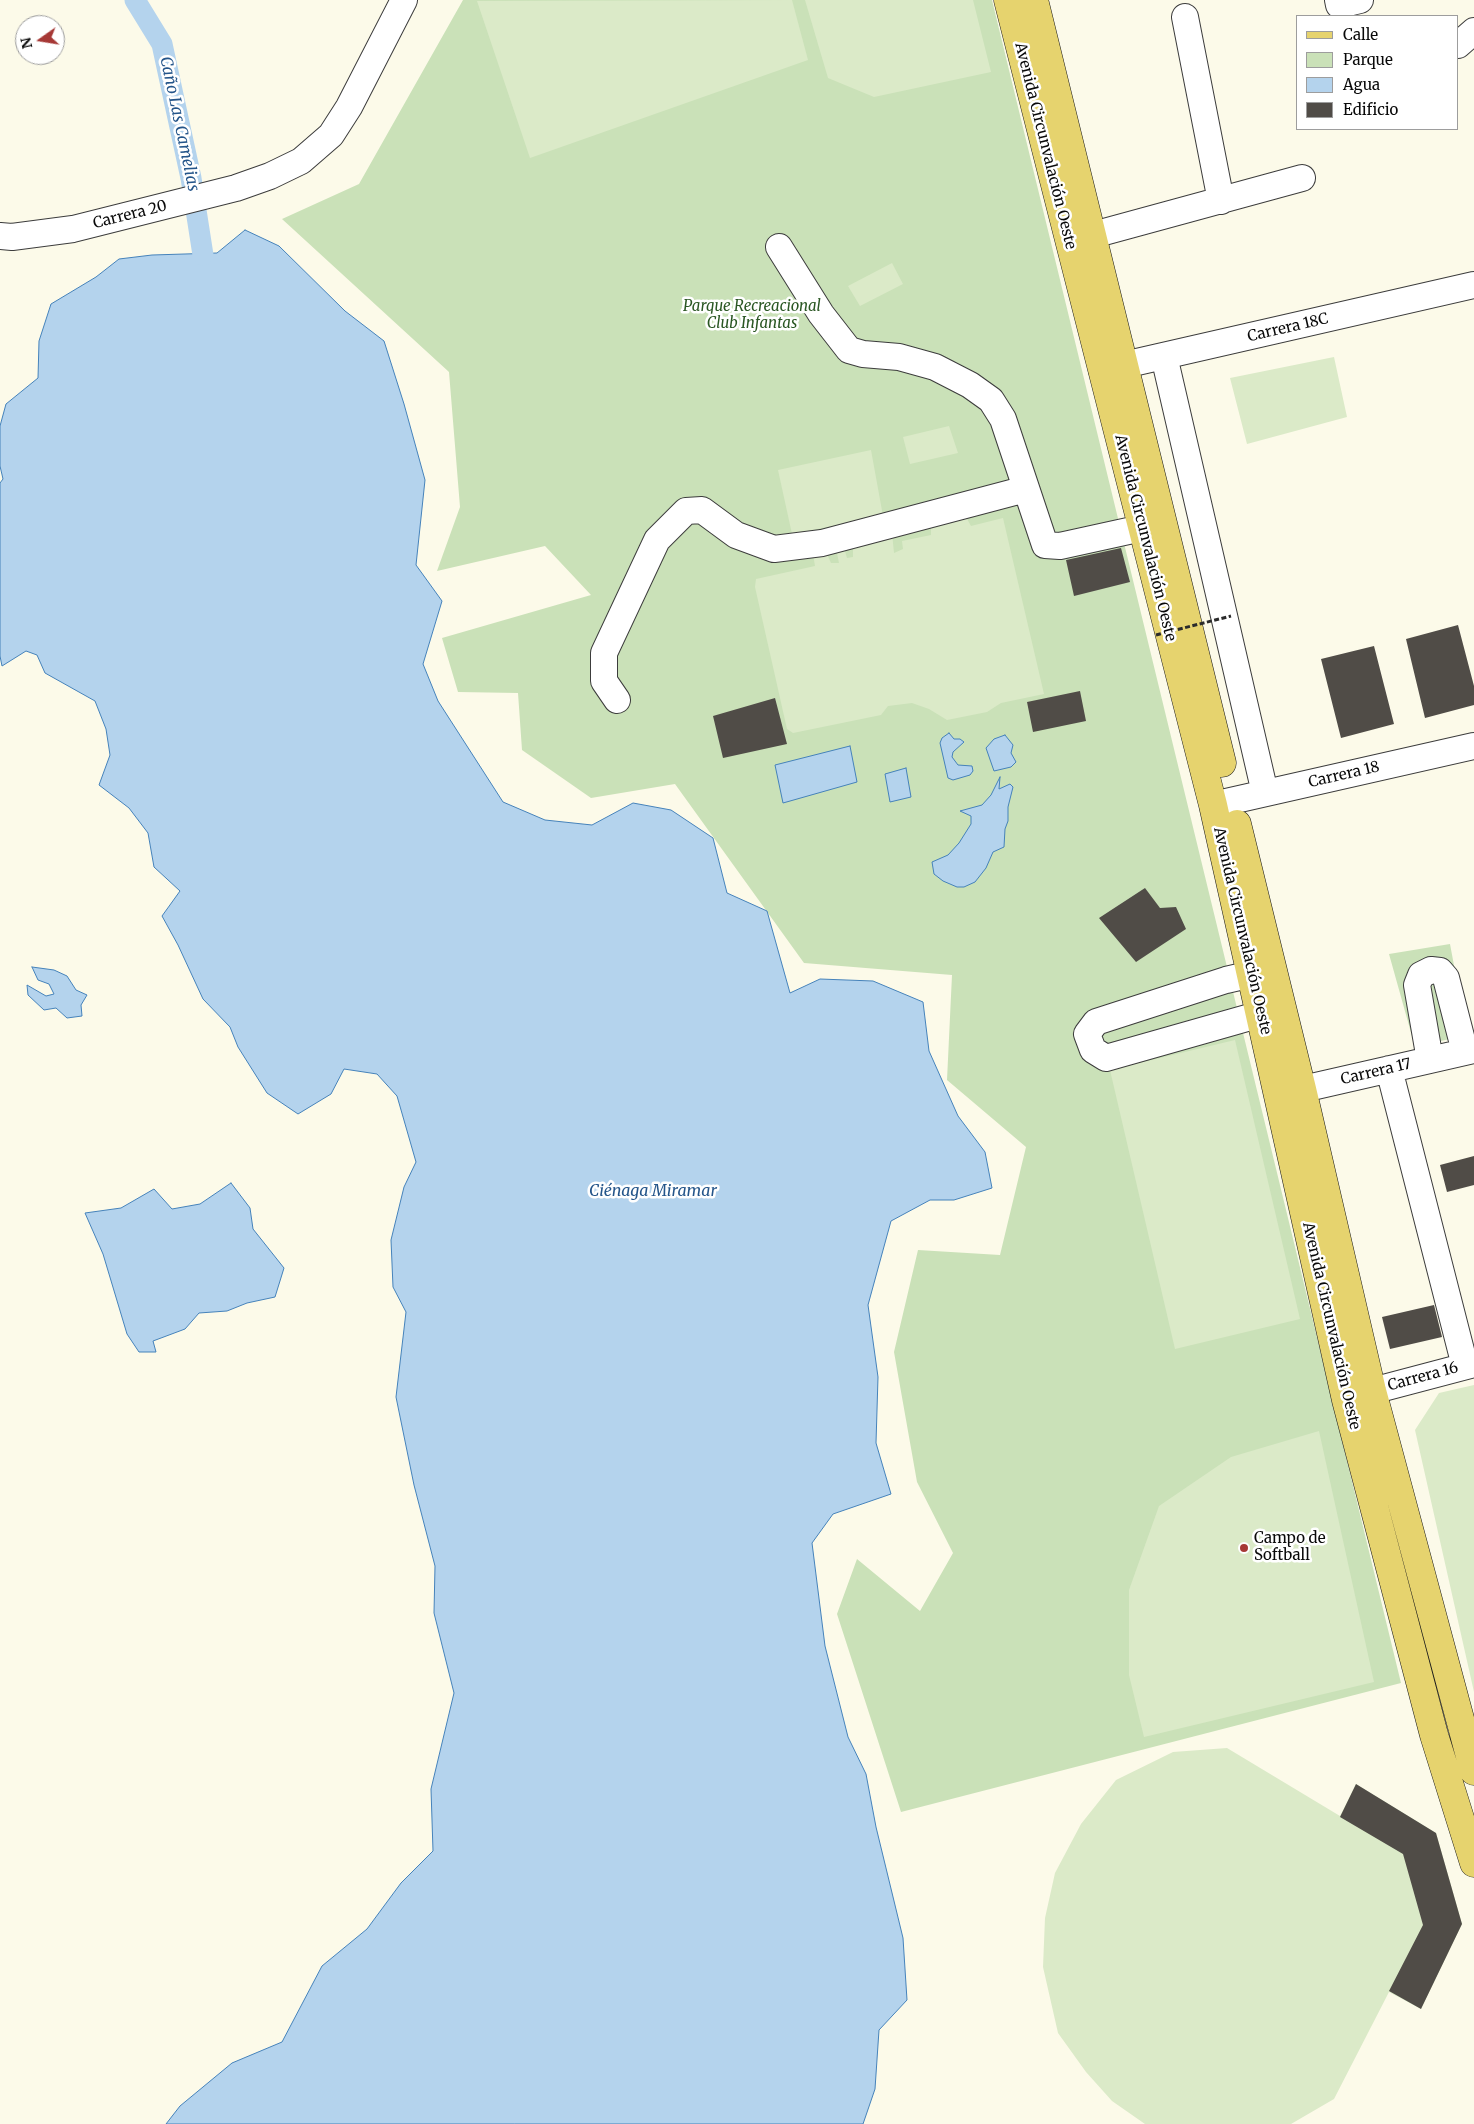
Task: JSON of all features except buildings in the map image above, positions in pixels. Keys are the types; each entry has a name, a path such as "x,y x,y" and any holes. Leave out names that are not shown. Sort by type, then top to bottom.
{"main road":[{"name":"Avenida Circunvalación Oeste","path":"1008,0 1113,368 1222,803 1290,1092 1470,1742"},
{"name":"Avenida Circunvalación Oeste","path":"1034,0 1093,236 1113,368 1142,528 1222,803 1252,974 1261,1014 1290,1092 1346,1400 1437,1744 1474,1863"}],"street":[{"name":"Carrera 20","path":"0,236 74,230 236,188 270,176 301,161 331,135 349,107 404,0"},
{"path":"1185,16 1220,201"},
{"path":"1459,44 1474,31"},
{"path":"1093,236 1302,178"},
{"path":"779,247 821,314 849,350 863,354 899,357 935,367 970,385 991,400 1004,419 1045,545 1060,546 1142,528"},
{"name":"Carrera 18C","path":"1113,368 1474,285"},
{"path":"1164,356 1266,793"},
{"path":"617,700 604,682 604,653 657,540 686,511 702,510 736,535 774,549 822,543 1026,489"},
{"name":"Carrera 18","path":"1222,803 1474,746"},
{"path":"1430,1060 1417,985 1421,975 1431,970 1440,971 1446,978 1469,1051"},
{"path":"1252,974 1226,980 1096,1022 1088,1034 1093,1050 1106,1058 1261,1014"},
{"name":"Carrera 17","path":"1290,1092 1469,1051"},
{"path":"1389,1069 1470,1365"},
{"name":"Carrera 16","path":"1372,1391 1470,1365"},
{"path":"1437,1744 1470,1742"}],"path":[{"path":"1156,635 1231,616"}],"green space":[{"name":"Parque Recreacional Club Infantas","path":"463,0 992,0 1401,1683 901,1812 837,1614 857,1559 920,1611 953,1553 917,1482 894,1352 918,1250 1000,1255 1026,1147 947,1080 952,975 804,963 675,784 591,798 522,750 518,693 458,692 442,638 591,595 545,546 437,571 460,507 449,372 282,219 359,184"},
{"path":"792,0 808,60 530,158 477,1"},
{"path":"805,0 973,0 991,72 874,97 828,78"},
{"path":"892,263 903,284 860,306 848,286"},
{"path":"1334,357 1347,417 1247,444 1230,378"},
{"path":"949,426 958,453 910,464 903,437"},
{"path":"871,450 883,516 792,534 778,470"},
{"path":"966,517 971,526 1003,518 1044,694 1001,703 987,712 947,720 929,709 912,703 888,706 881,715 793,733 787,729 755,587 756,579 815,566 813,554 826,552 831,563 839,563 837,553 845,551 847,558 853,557 853,543 892,533 894,553 903,549 902,541 931,535 931,525"},
{"path":"1450,944 1467,1035 1415,1047 1389,954"},
{"path":"1235,1040 1300,1319 1175,1349 1110,1070"},
{"path":"1474,1385 1474,1692 1415,1430 1439,1393"},
{"name":"Campo de Softball","path":"1319,1431 1374,1682 1144,1737 1129,1675 1129,1590 1159,1506 1231,1457"},
{"path":"1227,1748 1340,1816 1356,1784 1436,1833 1462,1924 1421,2009 1389,1992 1334,2099 1291,2124 1145,2124 1112,2101 1086,2072 1058,2033 1043,1967 1045,1918 1055,1873 1081,1824 1116,1780 1173,1752"}],"water":[{"name":"Ciénaga Miramar","path":"245,230 279,246 345,311 384,341 425,480 416,565 442,601 423,664 438,701 503,802 545,820 592,825 633,803 671,810 713,838 727,893 767,911 790,993 820,979 873,981 923,1002 929,1051 958,1116 985,1152 992,1188 954,1200 930,1200 891,1221 868,1305 878,1377 876,1443 891,1494 833,1514 812,1543 825,1646 848,1737 866,1774 876,1827 903,1938 907,2000 879,2030 875,2089 863,2124 166,2124 180,2106 232,2063 282,2042 322,1966 367,1929 401,1883 433,1851 431,1789 454,1693 434,1613 435,1566 414,1485 396,1397 406,1312 393,1287 391,1240 404,1187 416,1162 397,1096 377,1074 344,1069 331,1094 298,1114 267,1093 238,1047 230,1027 203,999 178,945 162,916 180,891 154,867 148,833 129,808 99,785 110,755 106,729 95,701 45,673 37,655 26,651 2,666 0,656 0,483 3,479 0,466 0,426 6,404 38,378 39,341 51,304 96,277 119,259 152,255 217,253"},
{"path":"949,733 954,739 960,739 964,742 953,752 952,757 958,765 972,766 973,771 970,775 953,780 948,778 940,743 942,738"},
{"path":"1005,735 1013,745 1011,753 1016,762 1011,767 994,771 986,748 994,739"},
{"path":"850,746 857,782 783,803 775,765"},
{"path":"906,768 911,797 890,802 885,774"},
{"path":"1000,777 999,789 1010,784 1013,787 1008,807 1004,847 993,852 986,868 975,882 964,887 957,887 943,881 934,874 932,862 948,855 959,843 971,824 971,816 960,811 982,805 991,795"},
{"path":"32,967 54,970 67,976 76,990 87,995 81,1005 82,1016 67,1018 56,1008 44,1010 28,995 27,985 46,996 54,994 49,984 38,980"},
{"path":"231,1183 250,1208 253,1229 284,1268 275,1297 247,1303 227,1311 199,1313 185,1329 153,1341 156,1352 139,1352 127,1334 103,1254 85,1213 121,1208 154,1189 172,1209 200,1204"}],"waterway":[{"name":"Caño Las Camelias","path":"135,0 162,44 191,178 203,255"}],"place":[{"name":"Campo de Softball","path":"1244,1548"}]}
